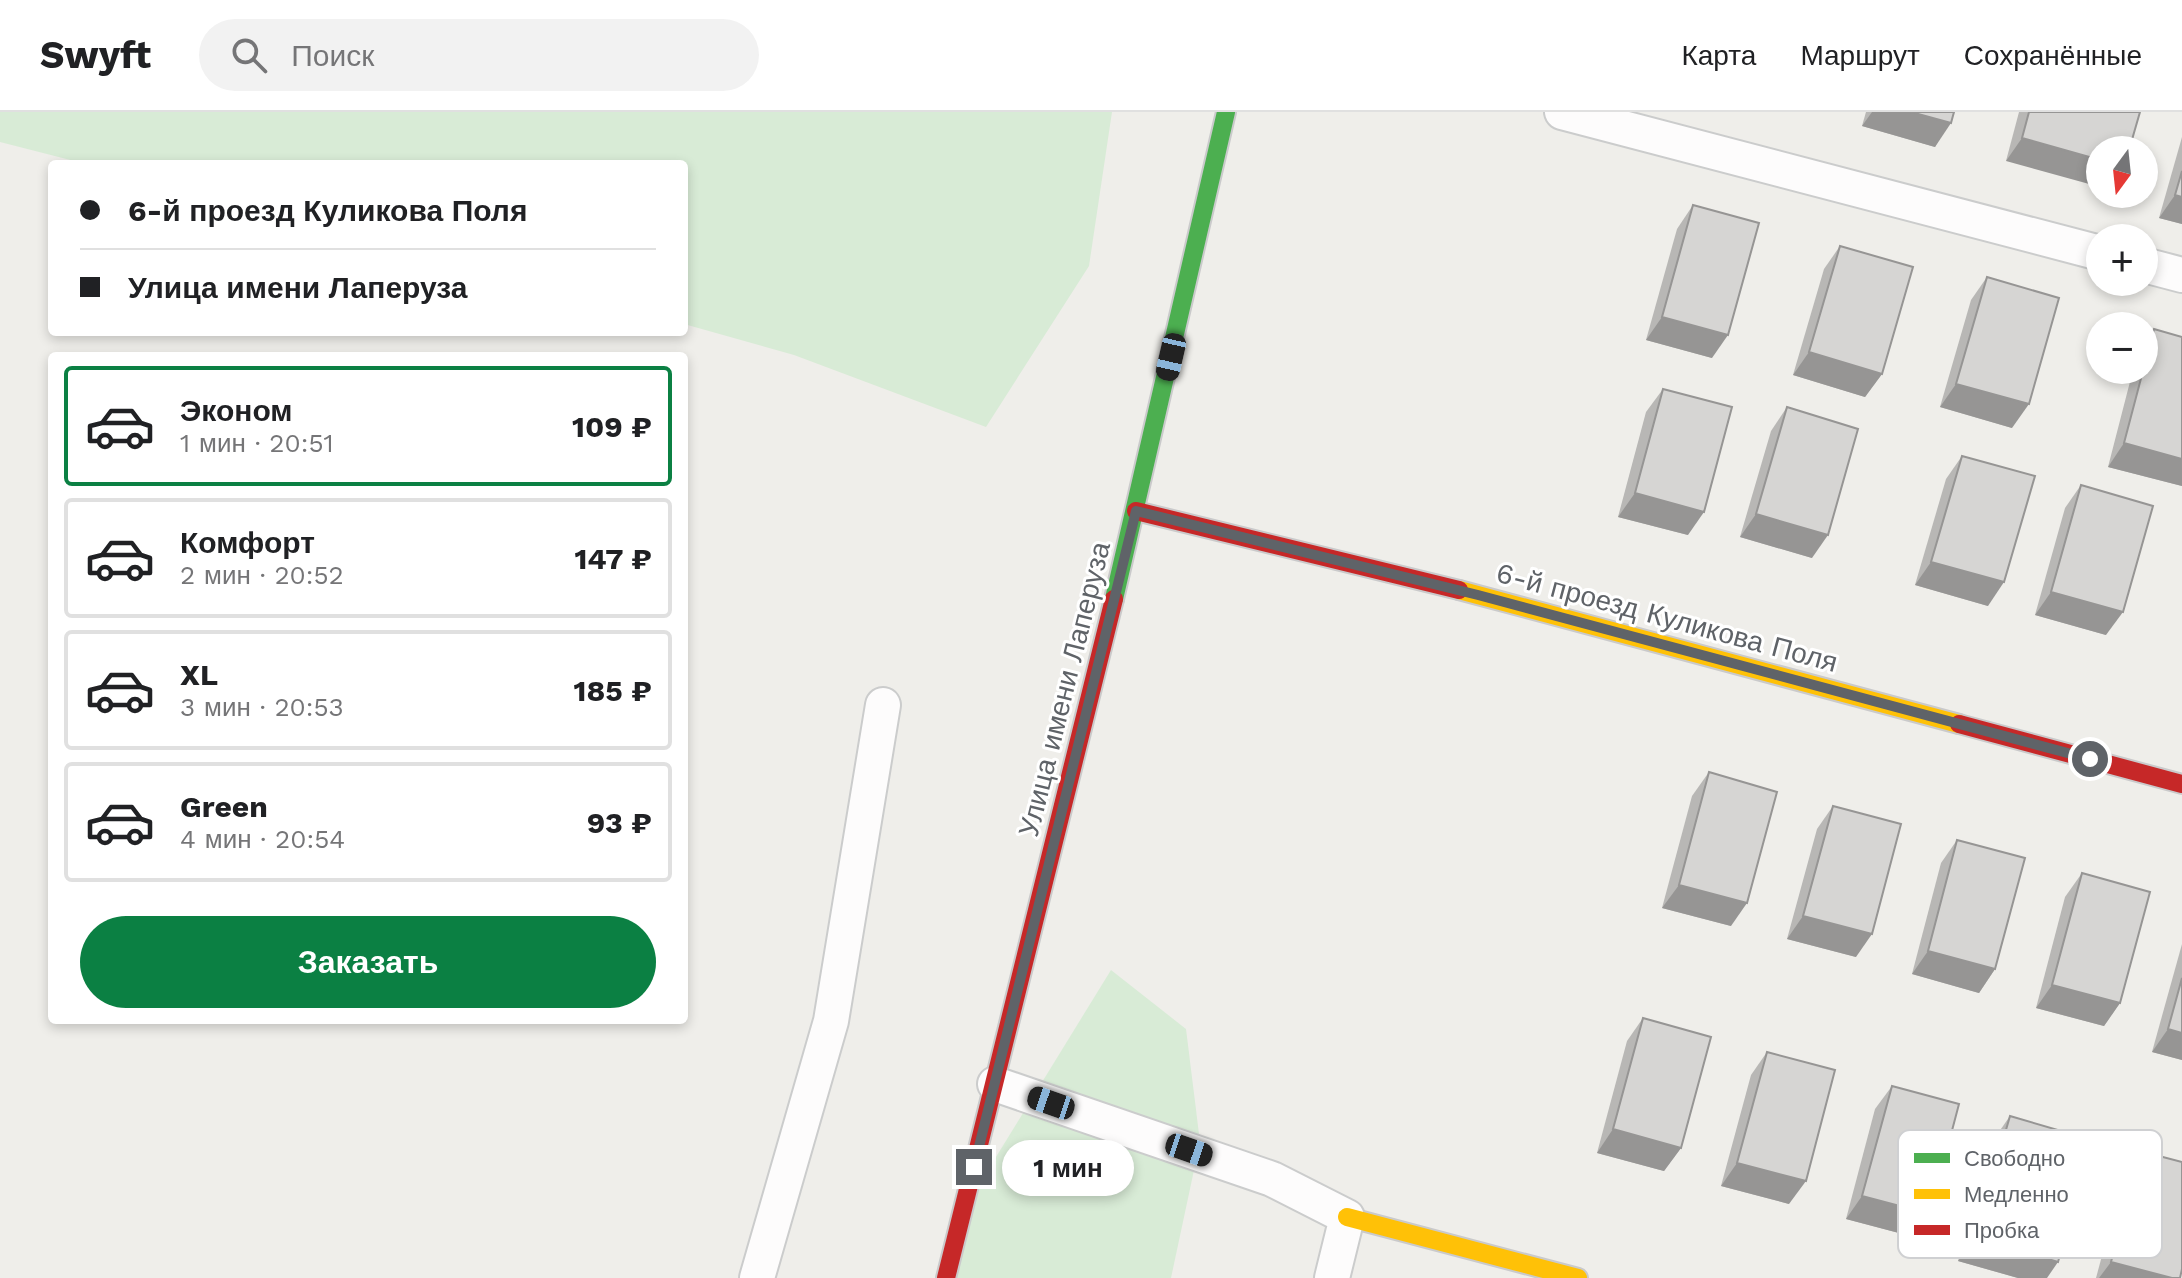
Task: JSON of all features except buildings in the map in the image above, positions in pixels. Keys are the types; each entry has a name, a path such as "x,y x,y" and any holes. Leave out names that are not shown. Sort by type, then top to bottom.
{"street":[{"name":"Улица имени Лаперуза","path":"946,1278 1136,511 1226,112"},
{"name":"6-й проезд Куликова Поля","path":"1136,511 1478,595 2182,784"},
{"path":"1347,1217 1578,1278"}],"lane":[{"path":"1562,112 2086,249"},
{"path":"2158,269 2182,275"},
{"path":"757,1278 831,1021 883,705"},
{"path":"995,1084 1272,1179 1347,1217 1332,1278"}],"green space":[{"path":"0,112 1112,112 1089,266 986,427 794,355 688,325 688,160 70,160 0,142"},
{"path":"1111,970 1186,1029 1200,1142 1171,1278 956,1278 975,1191"}],"traffic: fast":[{"path":"1114,599 1226,112"}],"traffic: slow":[{"path":"1459,590 1959,724"},
{"path":"1347,1217 1578,1278"}],"traffic: jam":[{"path":"1136,511 1459,590"},
{"path":"946,1278 1114,599"},
{"path":"1959,724 2182,784"}],"route":[{"path":"974,1167 1136,511 1478,595 2090,759"}]}
